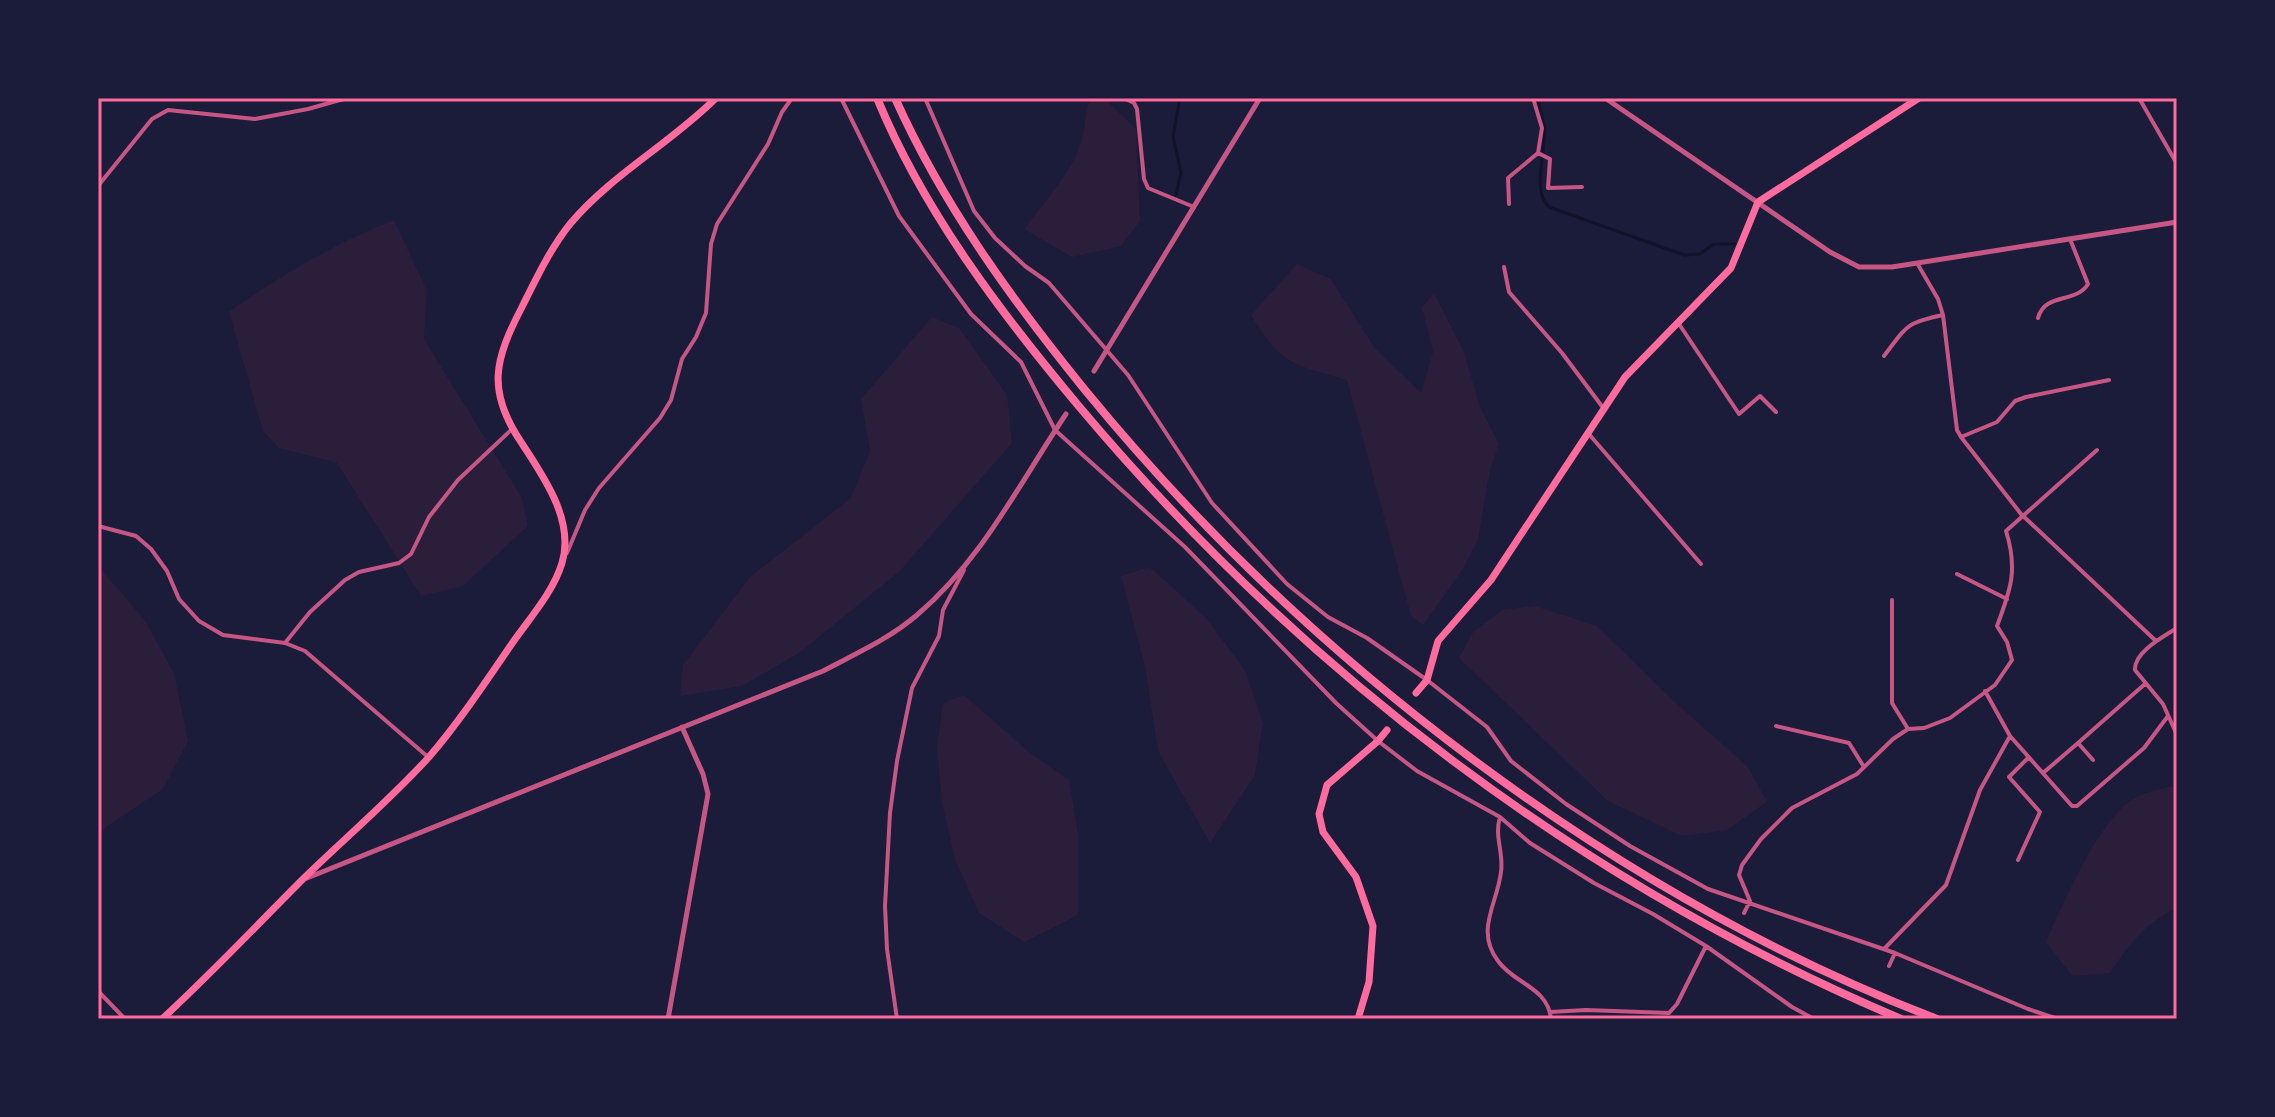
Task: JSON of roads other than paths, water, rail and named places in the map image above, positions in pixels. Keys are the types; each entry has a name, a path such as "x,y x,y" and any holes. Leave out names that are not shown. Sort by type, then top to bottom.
{"highway":[{"path":"877,98 887,124 923,189 962,251 995,300 1051,372 1158,497 1232,573 1335,668 1472,777 1649,892 1794,970 1901,1019"},
{"path":"895,98 938,181 974,240 1009,294 1063,362 1169,488 1242,562 1331,643 1448,740 1545,810 1657,881 1800,959 1937,1019"}],"main road":[{"path":"162,1019 428,757 471,703 529,620 562,563 565,527 544,476 506,420 496,376 503,344 543,264 570,224 605,190 716,98"},
{"path":"1416,693 1427,680 1438,641 1491,580 1625,377 1731,268 1758,202 1919,98"},
{"path":"1358,1019 1369,982 1373,926 1356,877 1323,832 1319,814 1327,785 1387,730"}],"street":[{"path":"98,186 152,119 168,110 255,119 347,98"},
{"path":"562,563 585,510 599,488 660,418 671,400 682,359 706,313 711,244 717,224 768,144 792,98"},
{"path":"841,98 899,216 971,314 1021,362 1055,430 1185,547 1336,703 1417,771 1500,817 1530,843 1706,946 1814,1019"},
{"path":"925,98 974,211 995,238 1049,283 1108,351 1128,375 1212,503 1287,584 1328,617 1367,638 1427,680 1487,727 1511,761 1566,804 1630,846 1708,889 1895,953 2058,1019"},
{"path":"1124,98 1134,103 1137,109 1144,179 1148,188 1194,207"},
{"path":"1094,371 1260,98"},
{"path":"1509,204 1508,178 1538,153 1542,128 1533,98"},
{"path":"1605,98 1830,252 1859,267 1892,267 2177,222"},
{"path":"2139,98 2177,164"},
{"path":"1538,153 1550,159 1548,188 1582,187"},
{"path":"2038,318 2040,309 2050,301 2087,289 2088,284 2070,239"},
{"path":"1917,263 1938,299 1943,315 1957,430 1961,437 2021,514 2156,641"},
{"path":"1504,267 1509,292 1562,353 1604,409"},
{"path":"1884,356 1904,329 1915,321 1943,315"},
{"path":"1677,322 1739,414 1760,396 1776,412"},
{"path":"1961,437 1997,422 2015,401 2109,380"},
{"path":"302,880 823,671 877,643 918,614 967,564 1008,508 1066,414"},
{"path":"285,643 310,612 345,580 359,572 399,563 411,554 429,517 458,480 512,429"},
{"path":"1588,433 1701,564"},
{"path":"1744,913 1750,901 1739,875 1742,865 1761,839 1792,808 1857,774 1893,739 1908,729 1924,728 1950,718 1995,685 2012,660 2007,642 1997,626 2007,599 2014,563 2006,531 2021,514 2097,450"},
{"path":"98,526 136,536 151,549 167,571 179,599 199,621 223,635 285,643 305,651 428,757"},
{"path":"897,1019 887,949 885,906 890,813 897,761 912,688 939,636 943,610 967,564"},
{"path":"1957,574 2007,599"},
{"path":"1892,600 1892,703 1908,729"},
{"path":"2177,628 2156,641 2134,666 2163,704 2177,735"},
{"path":"2043,773 2146,683"},
{"path":"1985,691 2010,736 2072,806 2081,804 2144,748 2168,716"},
{"path":"1776,726 1849,743 1864,767"},
{"path":"668,1019 708,794 703,774 682,727"},
{"path":"1884,949 1946,885 1980,790 2010,736"},
{"path":"2078,743 2093,760"},
{"path":"2018,860 2040,812 2009,777 2029,758"},
{"path":"1500,817 1496,830 1502,869 1486,930 1488,944 1499,963 1539,992 1551,1019"},
{"path":"1550,1012 1669,1013 1677,1004 1706,946"},
{"path":"1720,956 1725,947"},
{"path":"1889,966 1895,953"},
{"path":"98,991 125,1019"}],"waterway":[{"path":"1176,195 1181,173 1173,136 1180,98"},
{"path":"1537,98 1545,128 1543,153"},
{"path":"1542,159 1541,191 1549,207 1684,255 1700,254 1714,244 1734,244"}]}
